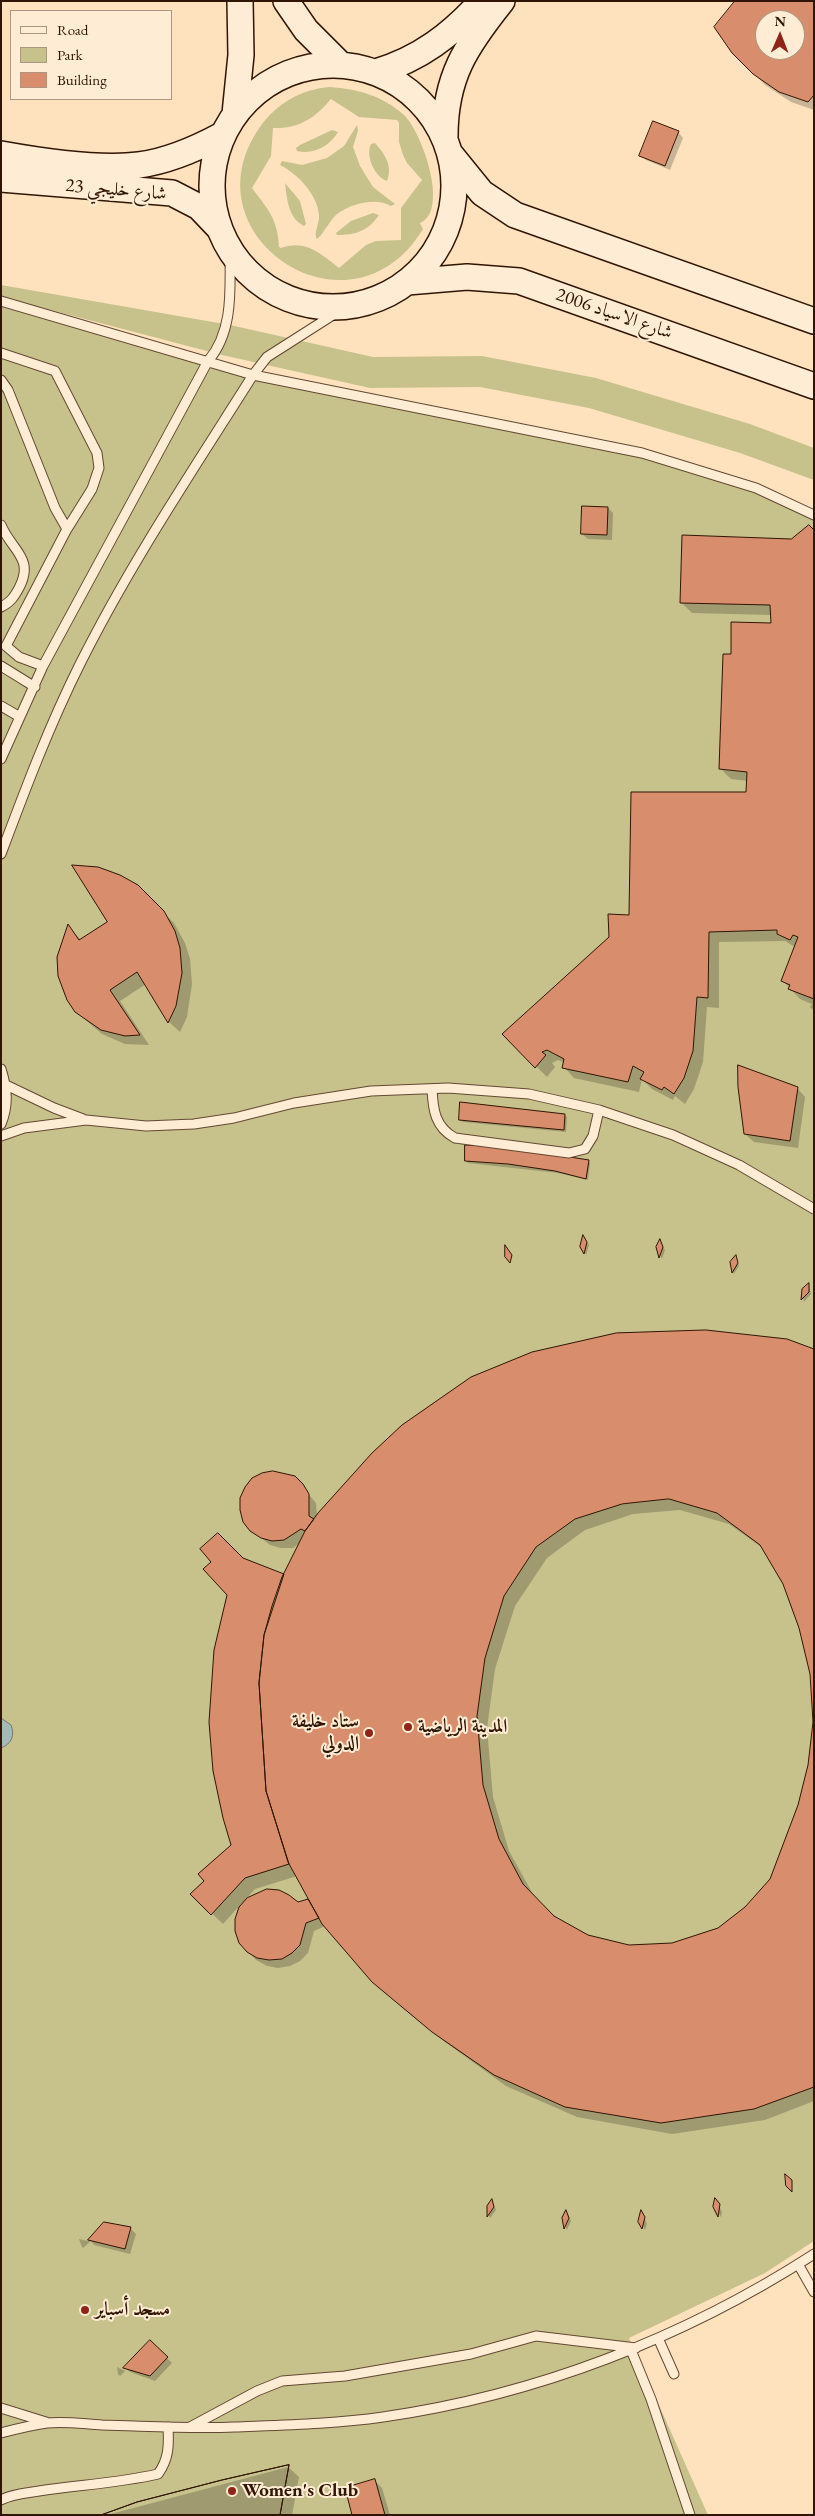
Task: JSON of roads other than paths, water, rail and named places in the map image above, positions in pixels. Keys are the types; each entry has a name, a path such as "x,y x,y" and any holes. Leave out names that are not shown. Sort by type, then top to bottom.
{"main road":[{"path":"235,114 241,55 240,1"},
{"path":"286,1 306,30 340,64"},
{"path":"376,72 409,60 439,43 465,20 482,1"},
{"path":"502,1 478,32 456,67 447,101 448,146 455,191 449,226 432,257 408,282 379,298 347,306 308,304 290,299 256,280 230,251 219,228 212,197 211,181 213,166 222,135 235,114 253,94 281,76 313,66 340,64 376,72 401,85 423,103 448,146 482,193 515,215 814,321"},
{"name":"شارع خليجي 23","path":"1,154 89,164 138,165 167,159 222,135"},
{"name":"شارع خليجي 23","path":"1,179 172,193 199,206 219,228"},
{"name":"شارع الاسياد 2006","path":"408,282 467,277 519,281 814,386"}],"lane":[{"path":"1,759 43,666 208,361 220,348 230,300 230,251"},
{"path":"1,302 254,375 642,453 756,488 814,514"},
{"path":"1,854 36,761 80,665 165,514 267,357 347,306"},
{"path":"1,353 55,371 97,453 98,468 92,489 67,529 4,648 19,657 43,666"},
{"path":"1,380 8,390 55,508 67,529"},
{"path":"1,525 5,535 22,556 25,569 24,580 12,602 1,607"},
{"path":"1,666 35,687"},
{"path":"1,706 20,717"},
{"path":"1,1069 6,1085 7,1104 1,1124"},
{"path":"6,1085 54,1108 86,1120"},
{"path":"432,1088 437,1122 445,1132 455,1138 569,1154 586,1149 593,1136 599,1110"},
{"path":"1,1136 24,1128 86,1120 146,1126 194,1124 234,1118 294,1103 371,1091 432,1088 529,1094 599,1110 673,1134 739,1165 814,1209"},
{"path":"1,2433 49,2423 168,2427 297,2424 383,2417 463,2402 553,2377 633,2349 773,2280 814,2254"},
{"path":"798,2264 814,2292"},
{"path":"190,2427 257,2391 282,2381 345,2376 471,2354 536,2336 633,2349"},
{"path":"658,2338 674,2374"},
{"path":"633,2349 690,2515"},
{"path":"1,2408 49,2423"},
{"path":"1,2500 23,2494 80,2485 128,2481 158,2474 166,2463 169,2446 168,2427"}],"water":[{"path":"1,1718 11,1725 13,1732 10,1742 1,1748"}],"place":[{"name":"المدينة الرياضية","path":"408,1727"},
{"name":"ستاد خليفة الدولي","path":"369,1733"},
{"name":"مسجد أسباير","path":"85,2310"},
{"name":"Women's Club","path":"232,2491"}]}
